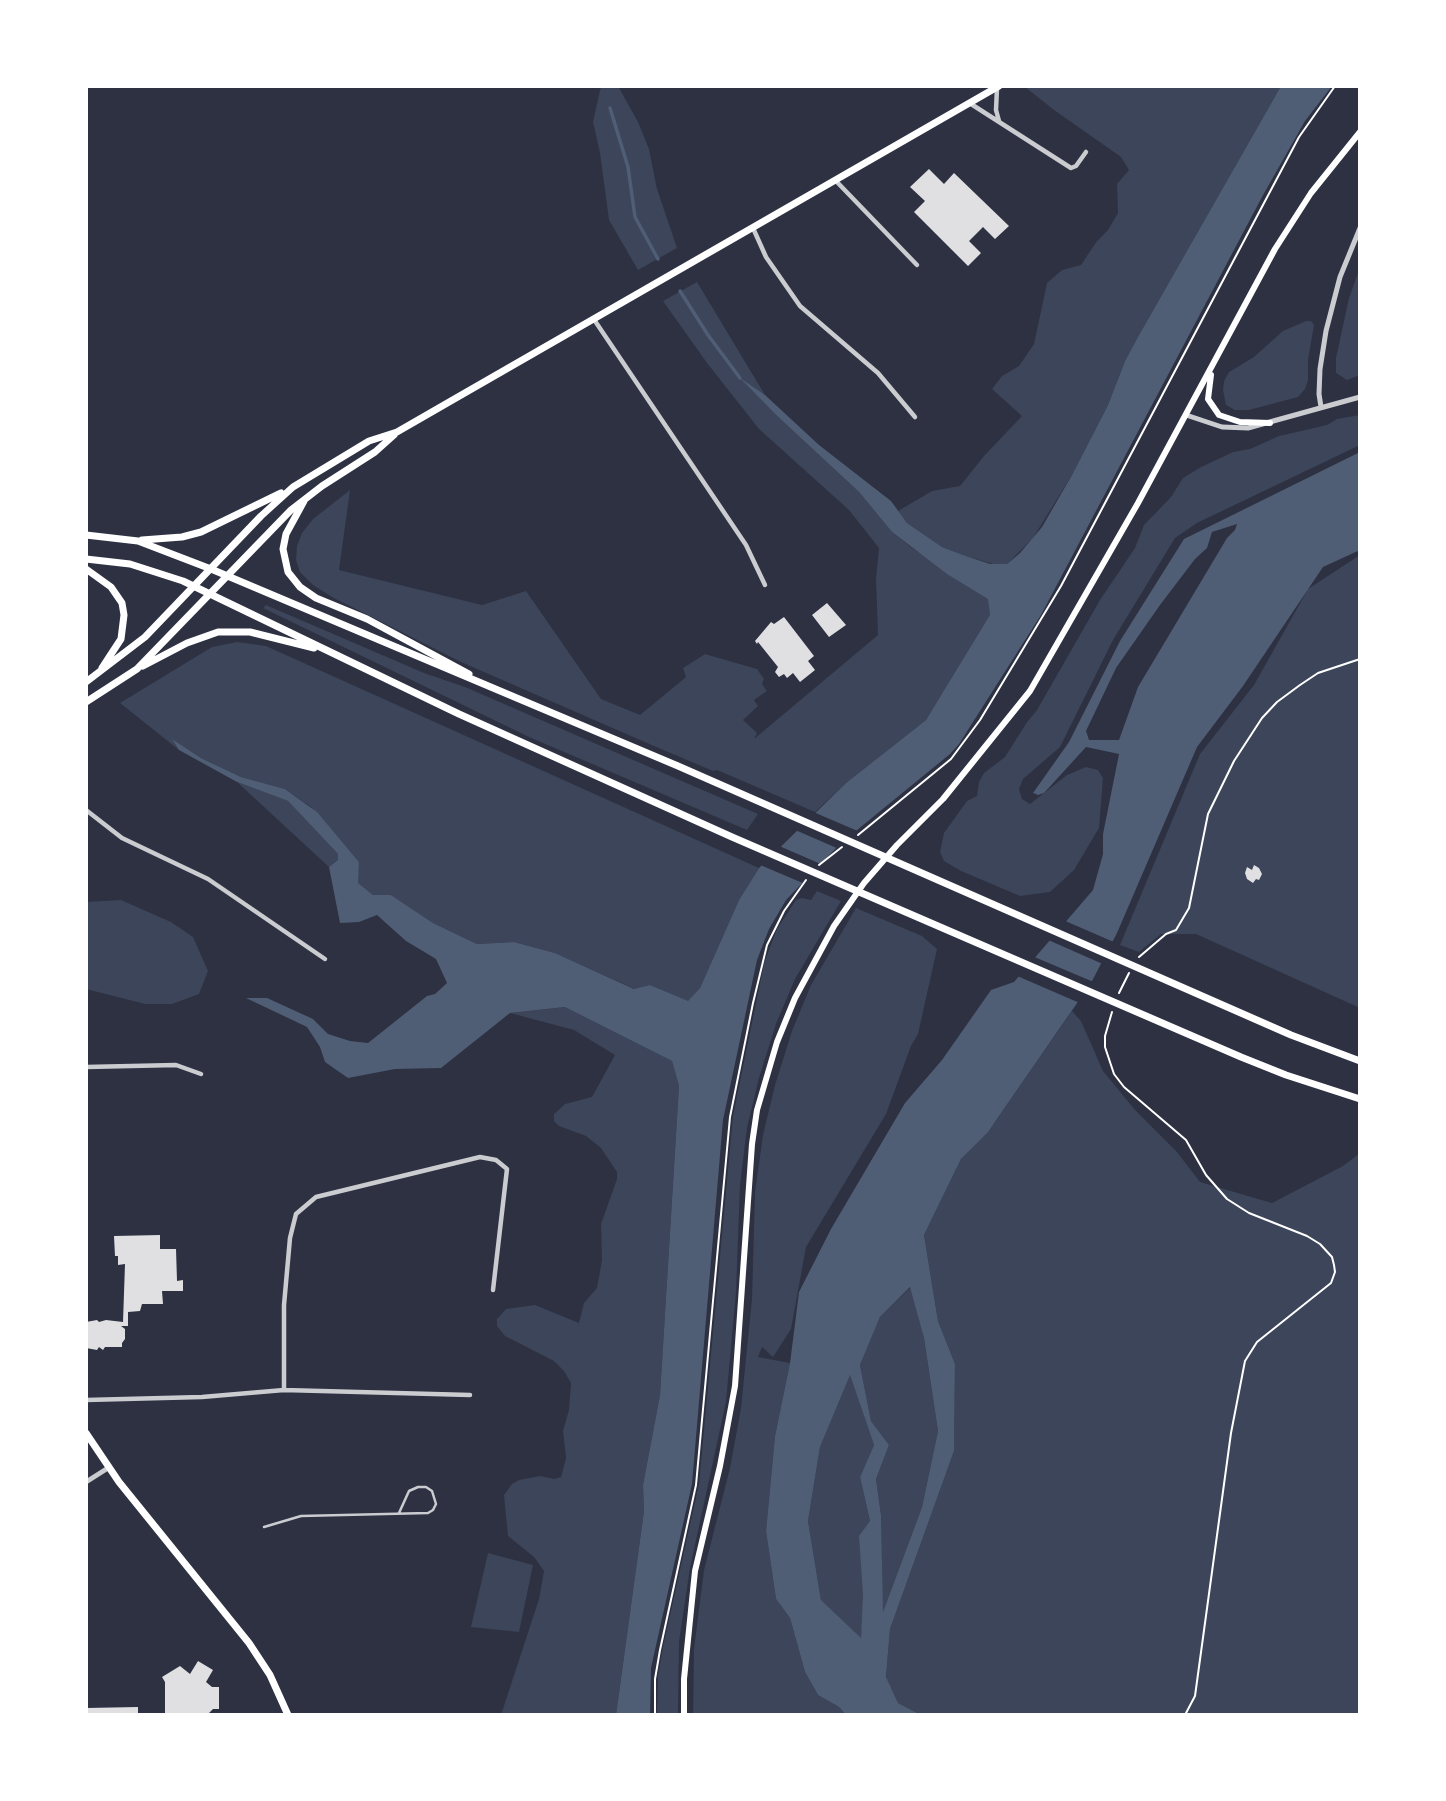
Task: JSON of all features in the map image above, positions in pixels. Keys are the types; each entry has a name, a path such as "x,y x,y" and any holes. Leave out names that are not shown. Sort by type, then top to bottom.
{"main road":[{"path":"138,669 273,526 306,498 375,452 397,432 998,87"},
{"path":"684,1715 684,1679 695,1572 736,1386 752,1144 757,1110 777,1042 807,973 849,903 897,845 943,799 1030,691 1186,415 1256,281 1286,230 1326,173 1360,132"},
{"path":"1217,357 1207,393 1214,411 1231,421 1270,423"},
{"path":"86,535 138,541 182,537 201,532 293,487 369,441 397,432"},
{"path":"86,682 139,642 261,516 293,487"},
{"path":"306,498 286,534 283,550 288,572 300,587 316,598 367,620 502,692"},
{"path":"138,541 211,569 502,692 1291,1035 1360,1061"},
{"path":"86,559 130,564 159,571 195,586 470,719 732,837 1148,1018 1273,1070 1360,1099"},
{"path":"86,569 111,587 122,603 124,615 124,626 118,645 97,674"},
{"path":"86,702 138,669 207,635 236,630 250,632 331,653"},
{"path":"86,1433 108,1468 249,1643 270,1675 288,1715"}],"street":[{"path":"998,87 996,110 999,122"},
{"path":"971,104 1071,168 1076,166 1086,152"},
{"path":"836,181 916,265"},
{"path":"753,228 766,257 800,306 878,373 915,417"},
{"path":"1321,407 1320,380 1326,331 1340,277 1360,229"},
{"path":"593,318 746,545 765,585"},
{"path":"1186,415 1232,429 1248,428 1360,397"},
{"path":"86,810 122,838 208,879 325,958"},
{"path":"86,1068 176,1065 201,1074"},
{"path":"284,1390 284,1305 290,1238 296,1214 316,1197 480,1157 496,1160 507,1169 493,1290"},
{"path":"86,1400 202,1397 284,1390 470,1395"},
{"path":"86,1482 108,1468"}],"lane":[{"path":"264,1527 301,1516 399,1513 418,1515 433,1510 436,1504 432,1491 426,1487 418,1487 409,1491 399,1513"}],"path":[{"path":"1134,963 1156,942 1178,927 1189,908 1208,814 1234,761 1262,718 1277,702 1318,673 1360,659"},
{"path":"1117,998 1128,975"},
{"path":"1113,1009 1105,1036 1105,1048 1114,1074 1124,1087 1186,1140 1206,1175 1227,1199 1249,1213 1313,1240 1326,1249 1335,1272 1331,1283 1257,1342 1245,1361 1231,1433 1195,1696 1185,1715"}],"shaded area":[{"path":"601,86 618,86 638,122 649,149 657,189 677,248 638,270 609,220 593,122"},
{"path":"1026,86 1281,86 1125,361 1108,405 1072,475 1033,538 1007,564 1000,566 942,547 907,523 898,511 932,491 960,486 1022,416 992,389 1002,376 1019,366 1034,344 1047,283 1062,270 1081,265 1108,230 1118,213 1117,184 1129,170 1121,157 1054,110"},
{"path":"1281,86 1332,86 1305,121 1262,197 1041,615 959,744 840,844 786,900 769,929 757,960 723,1120 692,1484 651,1668 650,1715 616,1715 644,1511 643,1485 660,1395 679,1086 672,1061 565,1007 510,1013 441,1068 395,1069 348,1078 325,1062 320,1047 307,1027 246,998 267,998 313,1019 328,1034 368,1043 447,983 436,959 406,941 377,915 359,922 340,923 329,867 338,860 338,854 288,801 237,782 179,750 172,739 201,758 241,777 285,789 317,812 359,862 358,883 373,895 391,895 433,923 477,944 514,942 555,953 634,989 650,985 688,1001 700,988 739,900 759,868 846,783 926,720 990,615 988,599 947,574 892,532 859,492 740,378 765,395 819,445 891,501 907,523 942,547 990,564 1007,564 1042,527 1072,475 1108,405 1125,361"},
{"path":"1360,267 1360,375 1347,380 1336,373 1336,358 1349,298"},
{"path":"697,282 765,395 744,382 859,492 892,532 989,599 988,620 926,720 846,783 815,812 461,662 332,597 313,585 300,572 296,560 302,533 313,519 350,490 339,570 482,605 526,591 601,699 640,715 686,677 683,668 705,654 757,669 764,679 762,684 767,691 754,700 758,706 743,720 757,733 754,739 878,635 876,579 879,548 849,510 759,429 663,301"},
{"path":"1311,321 1314,325 1308,360 1308,380 1298,397 1249,410 1235,410 1226,405 1223,390 1229,372 1254,357 1283,331"},
{"path":"1360,415 1360,445 1197,523 1175,538 1113,640 1060,747 1023,779 1019,789 1022,799 1030,804 1067,775 1086,767 1098,770 1103,778 1099,828 1074,870 1050,892 1020,896 944,861 940,852 944,833 967,801 977,796 979,782 984,773 1005,757 1037,710 1100,600 1135,548 1144,525 1171,497 1183,478 1233,452 1250,449 1279,436 1327,425 1337,419"},
{"path":"1360,452 1360,550 1323,567 1243,686 1197,747 1117,933 1091,983 988,1132 961,1159 924,1235 938,1321 955,1364 954,1451 890,1629 886,1677 898,1703 921,1715 846,1715 839,1707 818,1695 805,1672 790,1618 776,1599 766,1531 775,1436 790,1363 799,1292 831,1229 905,1103 942,1060 991,990 1014,982 1093,890 1103,854 1103,834 1119,754 1086,747 1044,793 1033,793 1069,742 1120,641 1184,539","holes":["1237,524 1138,687 1119,740 1089,740 1086,731 1116,668 1160,605 1195,559 1207,548 1212,532","910,1287 924,1338 938,1431 922,1507 883,1612 881,1515 876,1479 889,1445 871,1421 860,1365 880,1317","850,1375 874,1445 860,1477 870,1521 859,1536 863,1595 861,1638 821,1600 808,1521 820,1447"]},
{"path":"1360,555 1360,1008 1196,934 1161,934 1139,952 1120,945 1200,754 1254,685 1308,589"},
{"path":"266,605 424,673 465,687 758,814 747,830 529,737 263,608"},
{"path":"237,642 266,646 759,868 739,900 700,988 688,1002 650,985 635,989 555,953 514,942 477,944 433,923 391,895 373,895 357,883 359,862 311,807 285,789 241,777 201,758 173,740 179,750 120,703 212,647"},
{"path":"237,782 288,801 338,854 338,860 329,867"},
{"path":"817,891 841,901 795,979 776,1024 747,1128 740,1185 736,1292 726,1402 690,1568 679,1642 678,1715 657,1715 658,1676 663,1647 699,1484 733,1116 764,964 770,947 777,929 796,900 811,900"},
{"path":"121,900 171,922 193,937 208,971 199,994 172,1004 145,1004 86,989 86,902"},
{"path":"856,908 922,936 937,949 918,1034 886,1114 806,1247 791,1329 773,1357 762,1347 758,1357 790,1363 775,1436 766,1531 776,1599 790,1618 805,1672 818,1695 839,1707 846,1715 693,1715 694,1649 704,1570 730,1468 741,1408 752,1299 755,1192 763,1135 792,1031 811,985"},
{"path":"566,1007 672,1061 679,1086 660,1395 643,1485 644,1511 616,1715 501,1715 539,1599 544,1571 534,1557 508,1536 504,1495 512,1484 519,1480 540,1476 554,1479 561,1477 566,1458 563,1431 569,1410 571,1383 554,1361 505,1336 497,1326 497,1319 506,1309 535,1305 579,1323 584,1303 597,1288 602,1260 601,1224 617,1179 617,1172 601,1148 586,1136 559,1126 554,1121 554,1114 565,1104 592,1097 615,1055 574,1030 510,1013"},
{"path":"1072,1011 1081,1021 1103,1071 1135,1110 1177,1152 1200,1182 1272,1203 1343,1166 1360,1153 1360,1715 921,1715 898,1703 886,1678 890,1629 954,1451 955,1364 938,1321 924,1235 961,1159 995,1122"},
{"path":"911,1287 924,1338 938,1431 922,1507 882,1615 881,1515 876,1479 889,1445 871,1421 860,1365 880,1317"},
{"path":"850,1374 874,1445 860,1477 870,1521 861,1639 821,1600 808,1521 820,1447"},
{"path":"488,1553 533,1565 519,1632 471,1627"}],"pier":[{"path":"811,811 860,832 839,849 793,829"},
{"path":"777,845 823,865 805,884 758,864"},
{"path":"1063,920 1116,943 1105,965 1046,939"},
{"path":"1032,956 1096,983 1082,1004 1015,975"}],"building":[{"path":"929,169 944,184 954,173 1009,226 995,239 983,227 969,241 981,253 968,266 914,212 925,201 910,187"},
{"path":"827,603 846,625 829,637 812,615"},
{"path":"784,617 814,656 808,661 815,670 800,682 793,673 787,678 784,674 779,677 775,672 778,667 755,641 771,622 774,624"},
{"path":"1254,865 1262,874 1259,880 1256,879 1253,883 1247,879 1245,873 1247,867 1252,870"},
{"path":"160,1235 160,1249 176,1249 177,1281 183,1280 183,1291 162,1291 163,1304 142,1304 140,1311 128,1312 128,1326 121,1326 125,1329 122,1347 105,1347 103,1350 99,1347 97,1350 86,1348 86,1322 123,1322 125,1264 118,1265 114,1236"},
{"path":"198,1661 213,1670 206,1682 212,1687 219,1687 219,1709 213,1709 207,1715 165,1715 165,1682 162,1677 180,1666 190,1674"},
{"path":"138,1707 138,1715 86,1715 86,1708"}],"waterway":[{"path":"610,108 628,167 635,217 658,259"},
{"path":"680,291 740,378"}]}
